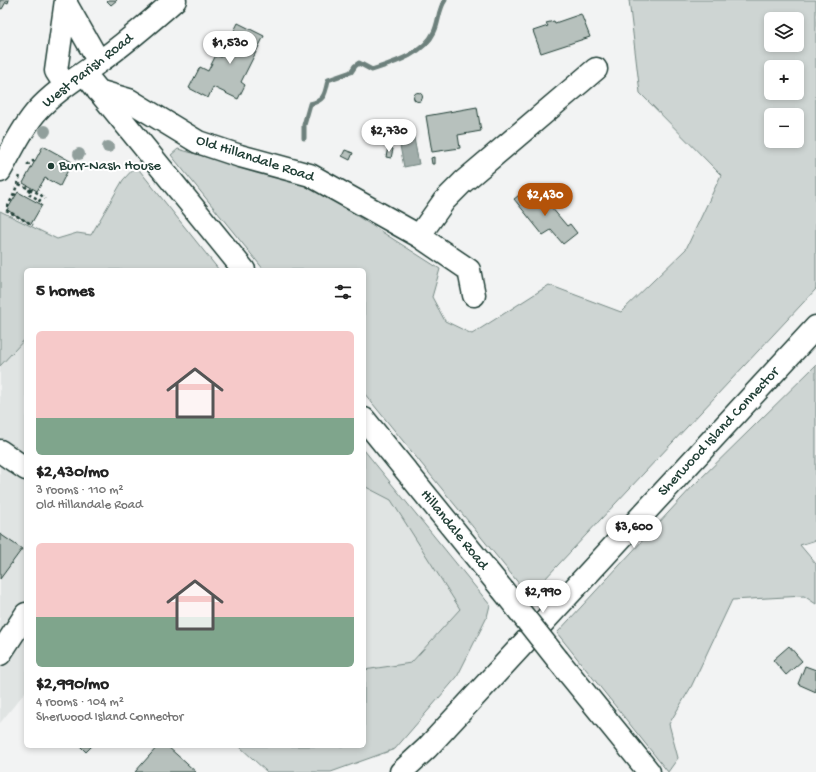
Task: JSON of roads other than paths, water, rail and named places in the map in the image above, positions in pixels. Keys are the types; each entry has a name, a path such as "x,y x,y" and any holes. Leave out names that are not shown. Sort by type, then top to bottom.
{"street":[{"name":"West Parish Road","path":"10,173 19,135 36,112 65,85 144,28 174,0"},
{"path":"66,2 91,67 98,91 242,268"},
{"path":"65,85 56,71 66,2"},
{"path":"419,236 444,201 463,182 596,69"},
{"name":"Old Hillandale Road","path":"98,91 129,100 198,142 240,156 310,175 419,236 469,270 474,295"},
{"name":"Sherwood Island Connector","path":"401,772 427,748 816,327"},
{"name":"Hillandale Road","path":"366,421 502,588 649,772"},
{"path":"0,451 24,468"},
{"path":"0,654 24,617"},
{"name":"Sherwood Island Connector","path":"410,772 427,748"}],"waterway":[{"path":"304,138 304,125 310,104 319,101 324,96 328,80 351,72 359,63 372,70 398,61 416,52 429,40 434,32 445,0"}],"place":[{"name":"Burr-Nash House","path":"51,166"}]}
